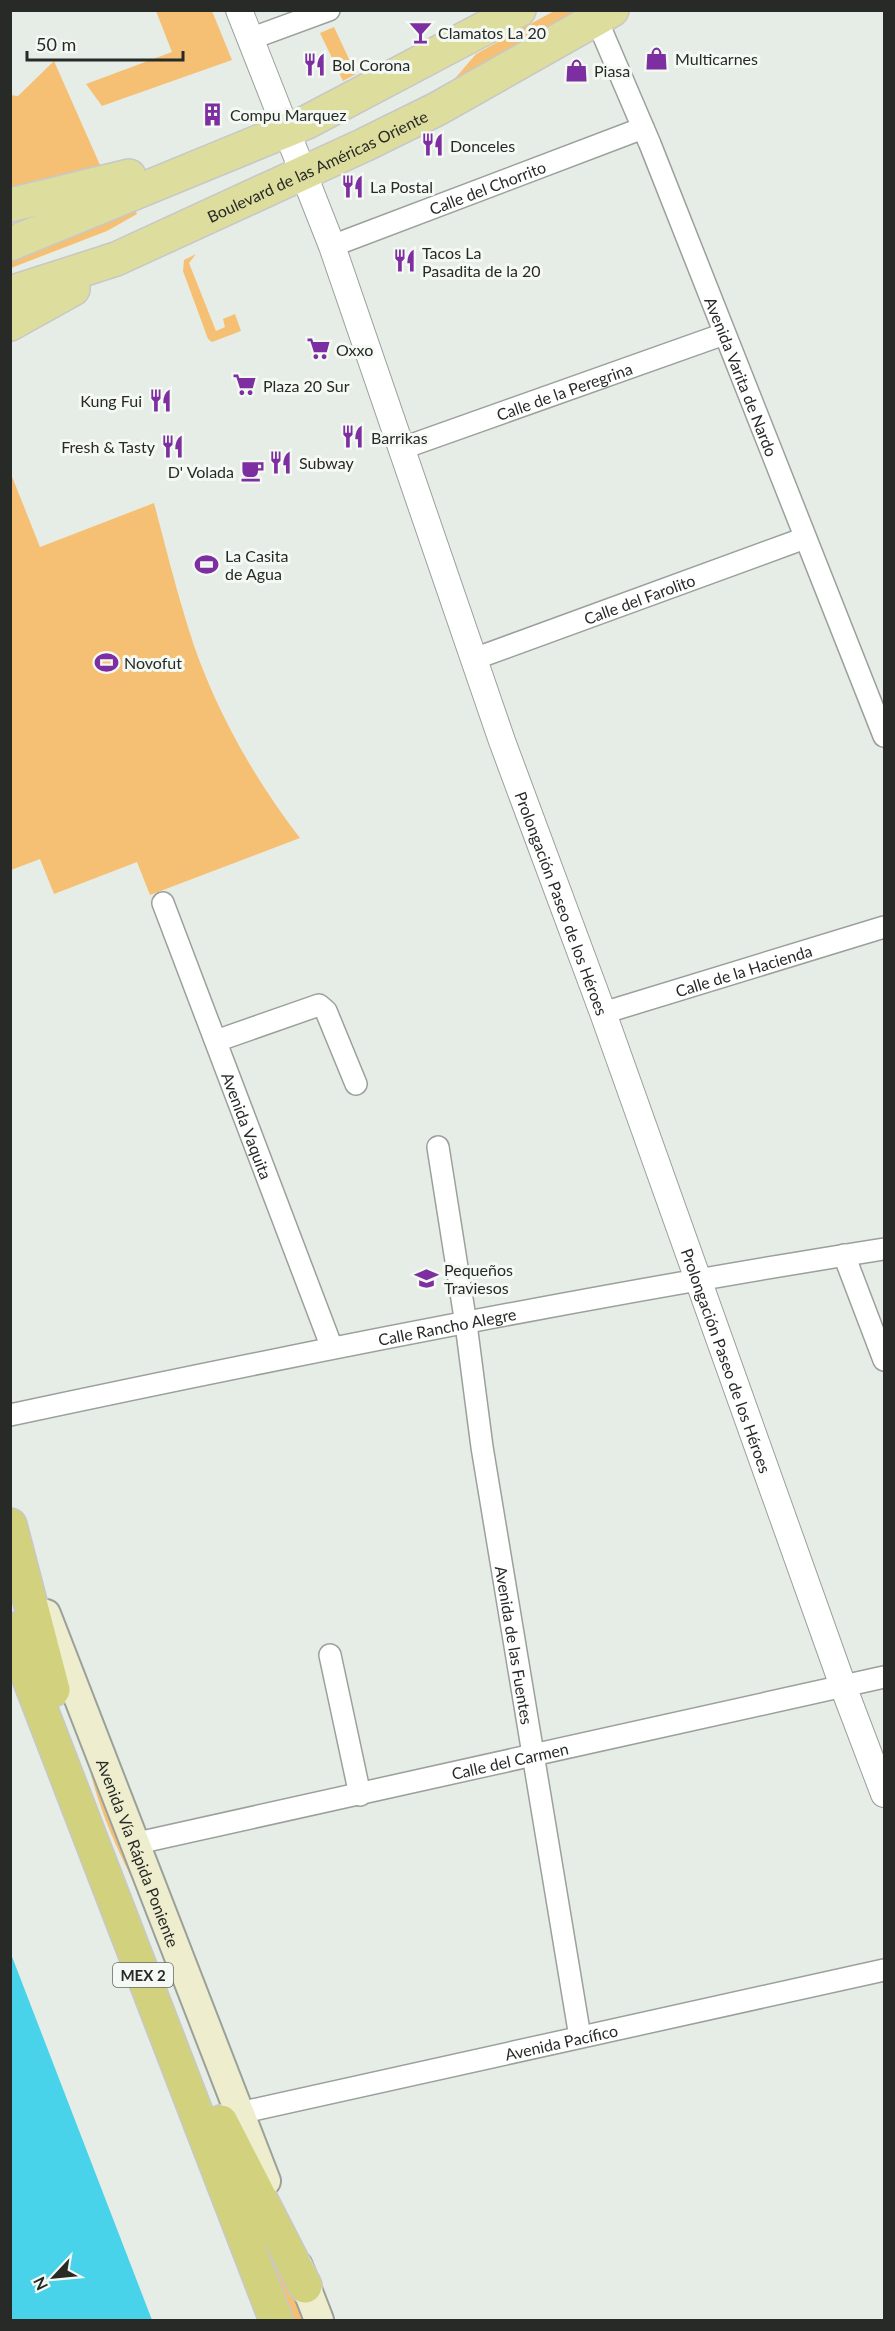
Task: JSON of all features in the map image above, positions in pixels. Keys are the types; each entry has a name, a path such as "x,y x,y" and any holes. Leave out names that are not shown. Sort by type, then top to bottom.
{"highway":[{"path":"10,1525 92,1843"},
{"name":"MEX 2","path":"10,1629 276,2320"},
{"path":"140,1967 305,2286"}],"main road":[{"path":"10,244 288,131 347,103 519,10"},
{"name":"Boulevard de las Américas Oriente","path":"10,293 116,259 304,172 437,109 604,14"},
{"path":"10,206 189,160 221,158"},
{"path":"10,324 64,295 116,259"},
{"name":"Avenida Vía Rápida Poniente","path":"10,1520 133,1844 319,2320"}],"street":[{"name":"Prolongación Paseo de los Héroes","path":"239,10 332,246 474,659 843,1686 885,1794"},
{"path":"250,39 328,10"},
{"name":"Avenida Varita de Nardo","path":"604,14 643,128 885,736"},
{"name":"Calle del Chorrito","path":"332,246 643,128"},
{"name":"Calle de la Peregrina","path":"403,448 724,334"},
{"name":"Calle del Farolito","path":"474,659 805,538"},
{"name":"Avenida Vaquita","path":"163,903 332,1348"},
{"name":"Calle de la Hacienda","path":"603,1013 885,927"},
{"path":"216,1041 309,1006 319,1005 326,1011 356,1084"},
{"name":"Avenida de las Fuentes","path":"438,1147 466,1324 482,1447 580,2037"},
{"name":"Calle Rancho Alegre","path":"10,1415 332,1348 697,1279 885,1249"},
{"path":"844,1255 885,1360"},
{"path":"330,1655 360,1795"},
{"name":"Calle del Carmen","path":"133,1844 885,1677"},
{"name":"Avenida Pacífico","path":"239,2113 885,1970"}],"shaded area":[{"path":"156,11 212,11 232,60 102,106 86,84 172,52"},
{"path":"554,11 582,11 451,83 476,54"},
{"path":"334,27 356,74 343,81 320,33"},
{"path":"54,61 100,165 11,191 10,95 18,96"},
{"path":"135,209 137,214 107,231 11,268 11,258"},
{"path":"196,254 189,263 216,331 225,327 223,319 235,314 241,331 212,342 208,339 183,271 184,260"},
{"name":"Novofut","path":"11,474 40,547 154,503 183,612 208,682 250,764 300,838 150,895 137,862 54,894 40,859 11,870"},
{"path":"86,1750 154,1922 113,1839 97,1795"},
{"path":"265,2241 309,2320 294,2320"}],"water":[{"path":"11,1954 152,2320 11,2320"}],"place":[{"name":"Clamatos La 20","path":"420,32"},
{"name":"Multicarnes","path":"657,58"},
{"name":"Bol Corona","path":"314,64"},
{"name":"Piasa","path":"576,70"},
{"name":"Compu Marquez","path":"212,114"},
{"name":"Donceles","path":"432,145"},
{"name":"La Postal","path":"352,186"},
{"name":"Tacos La Pasadita de la 20","path":"404,261"},
{"name":"Oxxo","path":"318,349"},
{"name":"Plaza 20 Sur","path":"245,385"},
{"name":"Kung Fui","path":"160,400"},
{"name":"Barrikas","path":"353,437"},
{"name":"Fresh & Tasty","path":"173,446"},
{"name":"Subway","path":"281,462"},
{"name":"D' Volada","path":"252,471"},
{"name":"La Casita de Agua","path":"207,564"},
{"name":"Novofut","path":"106,662"},
{"name":"Pequeños Traviesos","path":"426,1278"}]}
